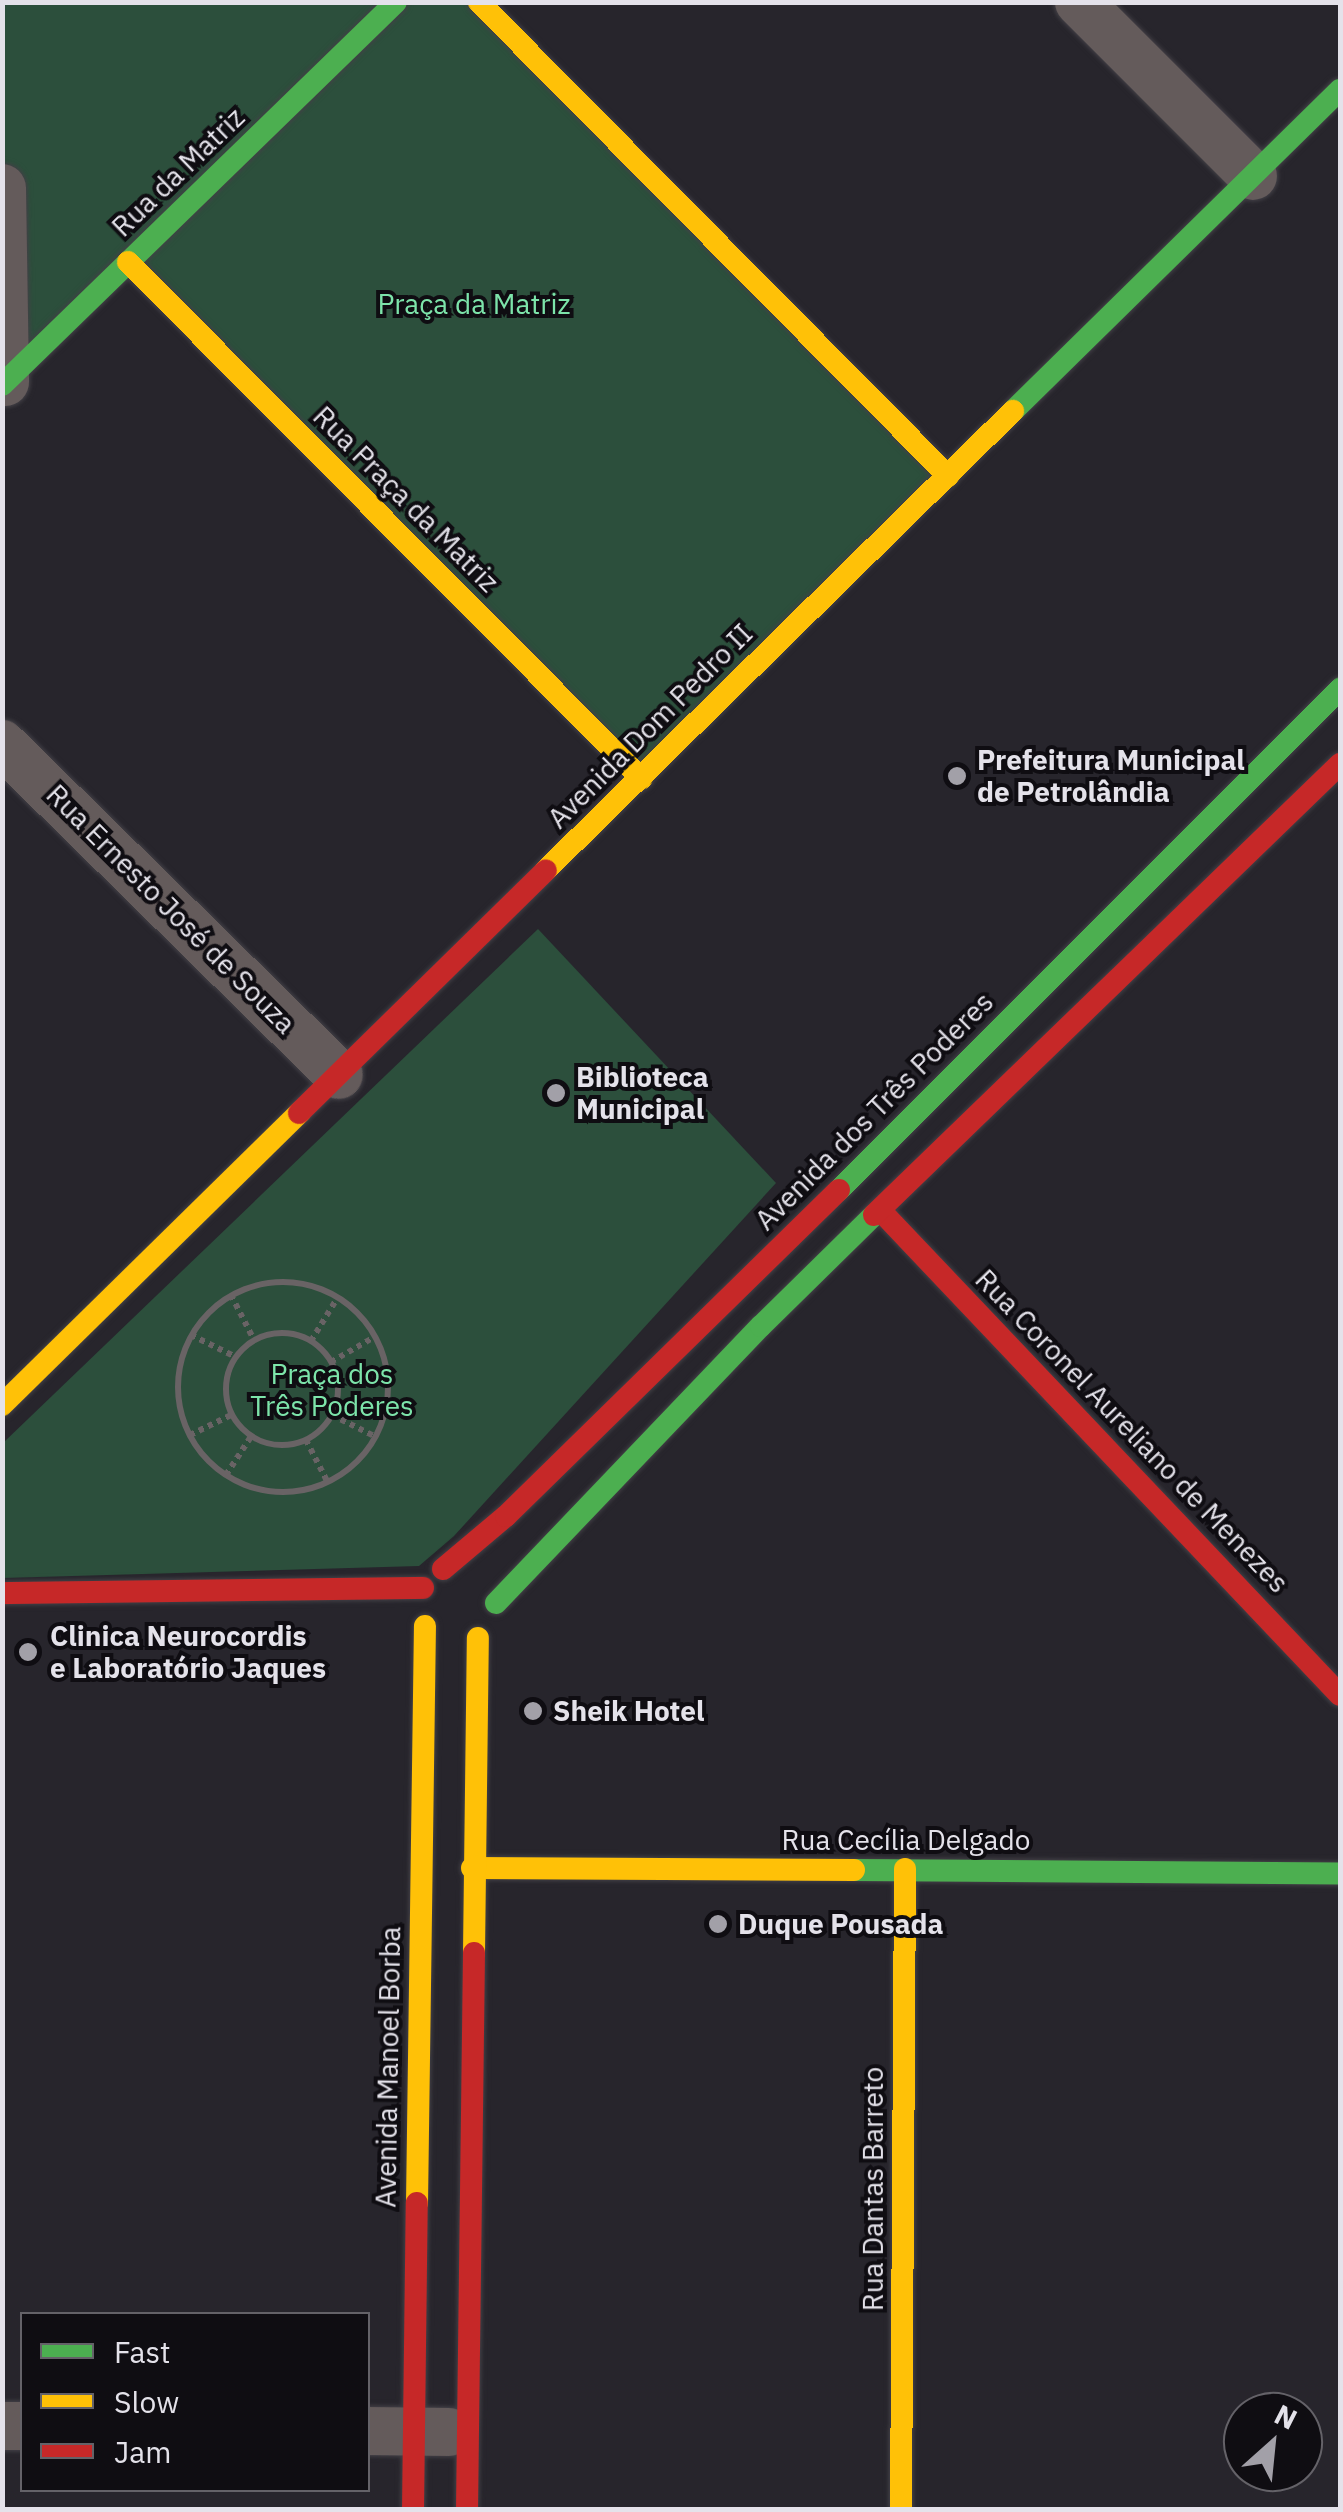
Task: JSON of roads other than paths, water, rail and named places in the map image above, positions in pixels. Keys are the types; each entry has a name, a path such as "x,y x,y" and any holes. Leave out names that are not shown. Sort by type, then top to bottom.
{"street":[{"name":"Rua da Matriz","path":"4,383 396,2"},
{"path":"479,2 948,476"},
{"path":"1079,2 1253,176"},
{"name":"Avenida Dom Pedro II","path":"2,1405 1340,90"},
{"path":"2,188 4,383"},
{"name":"Rua Praça da Matriz","path":"128,262 640,778"},
{"name":"Avenida dos Três Poderes","path":"444,1569 506,1516 840,1189 1141,883 1336,703"},
{"name":"Rua Ernesto José de Souza","path":"2,744 339,1075"},
{"path":"496,1603 880,1210 1176,918 1340,764"},
{"path":"1141,883 1176,918"},
{"name":"Rua Coronel Aureliano de Menezes","path":"880,1210 1340,1695"},
{"path":"467,2510 472,1868 478,1638 494,1620 496,1603 482,1575 461,1567 444,1569 424,1588 420,1607 426,1626 450,1642 478,1638"},
{"path":"2,1594 424,1588"},
{"name":"Avenida Manoel Borba","path":"413,2510 390,2431 426,1626"},
{"name":"Rua Cecília Delgado","path":"472,1868 1340,1873"},
{"name":"Rua Dantas Barreto","path":"901,2510 906,1869"},
{"path":"390,2431 468,2433"}],"place":[{"name":"Prefeitura Municipal de Petrolândia","path":"957,776"},
{"name":"Biblioteca Municipal","path":"556,1093"},
{"name":"Clinica Neurocordis e Laboratório Jaques","path":"28,1652"},
{"name":"Sheik Hotel","path":"533,1711"},
{"name":"Duque Pousada","path":"718,1924"}],"park label":[{"name":"Praça da Matriz","path":"474,304"},
{"name":"Praça dos Três Poderes","path":"332,1390"}]}
